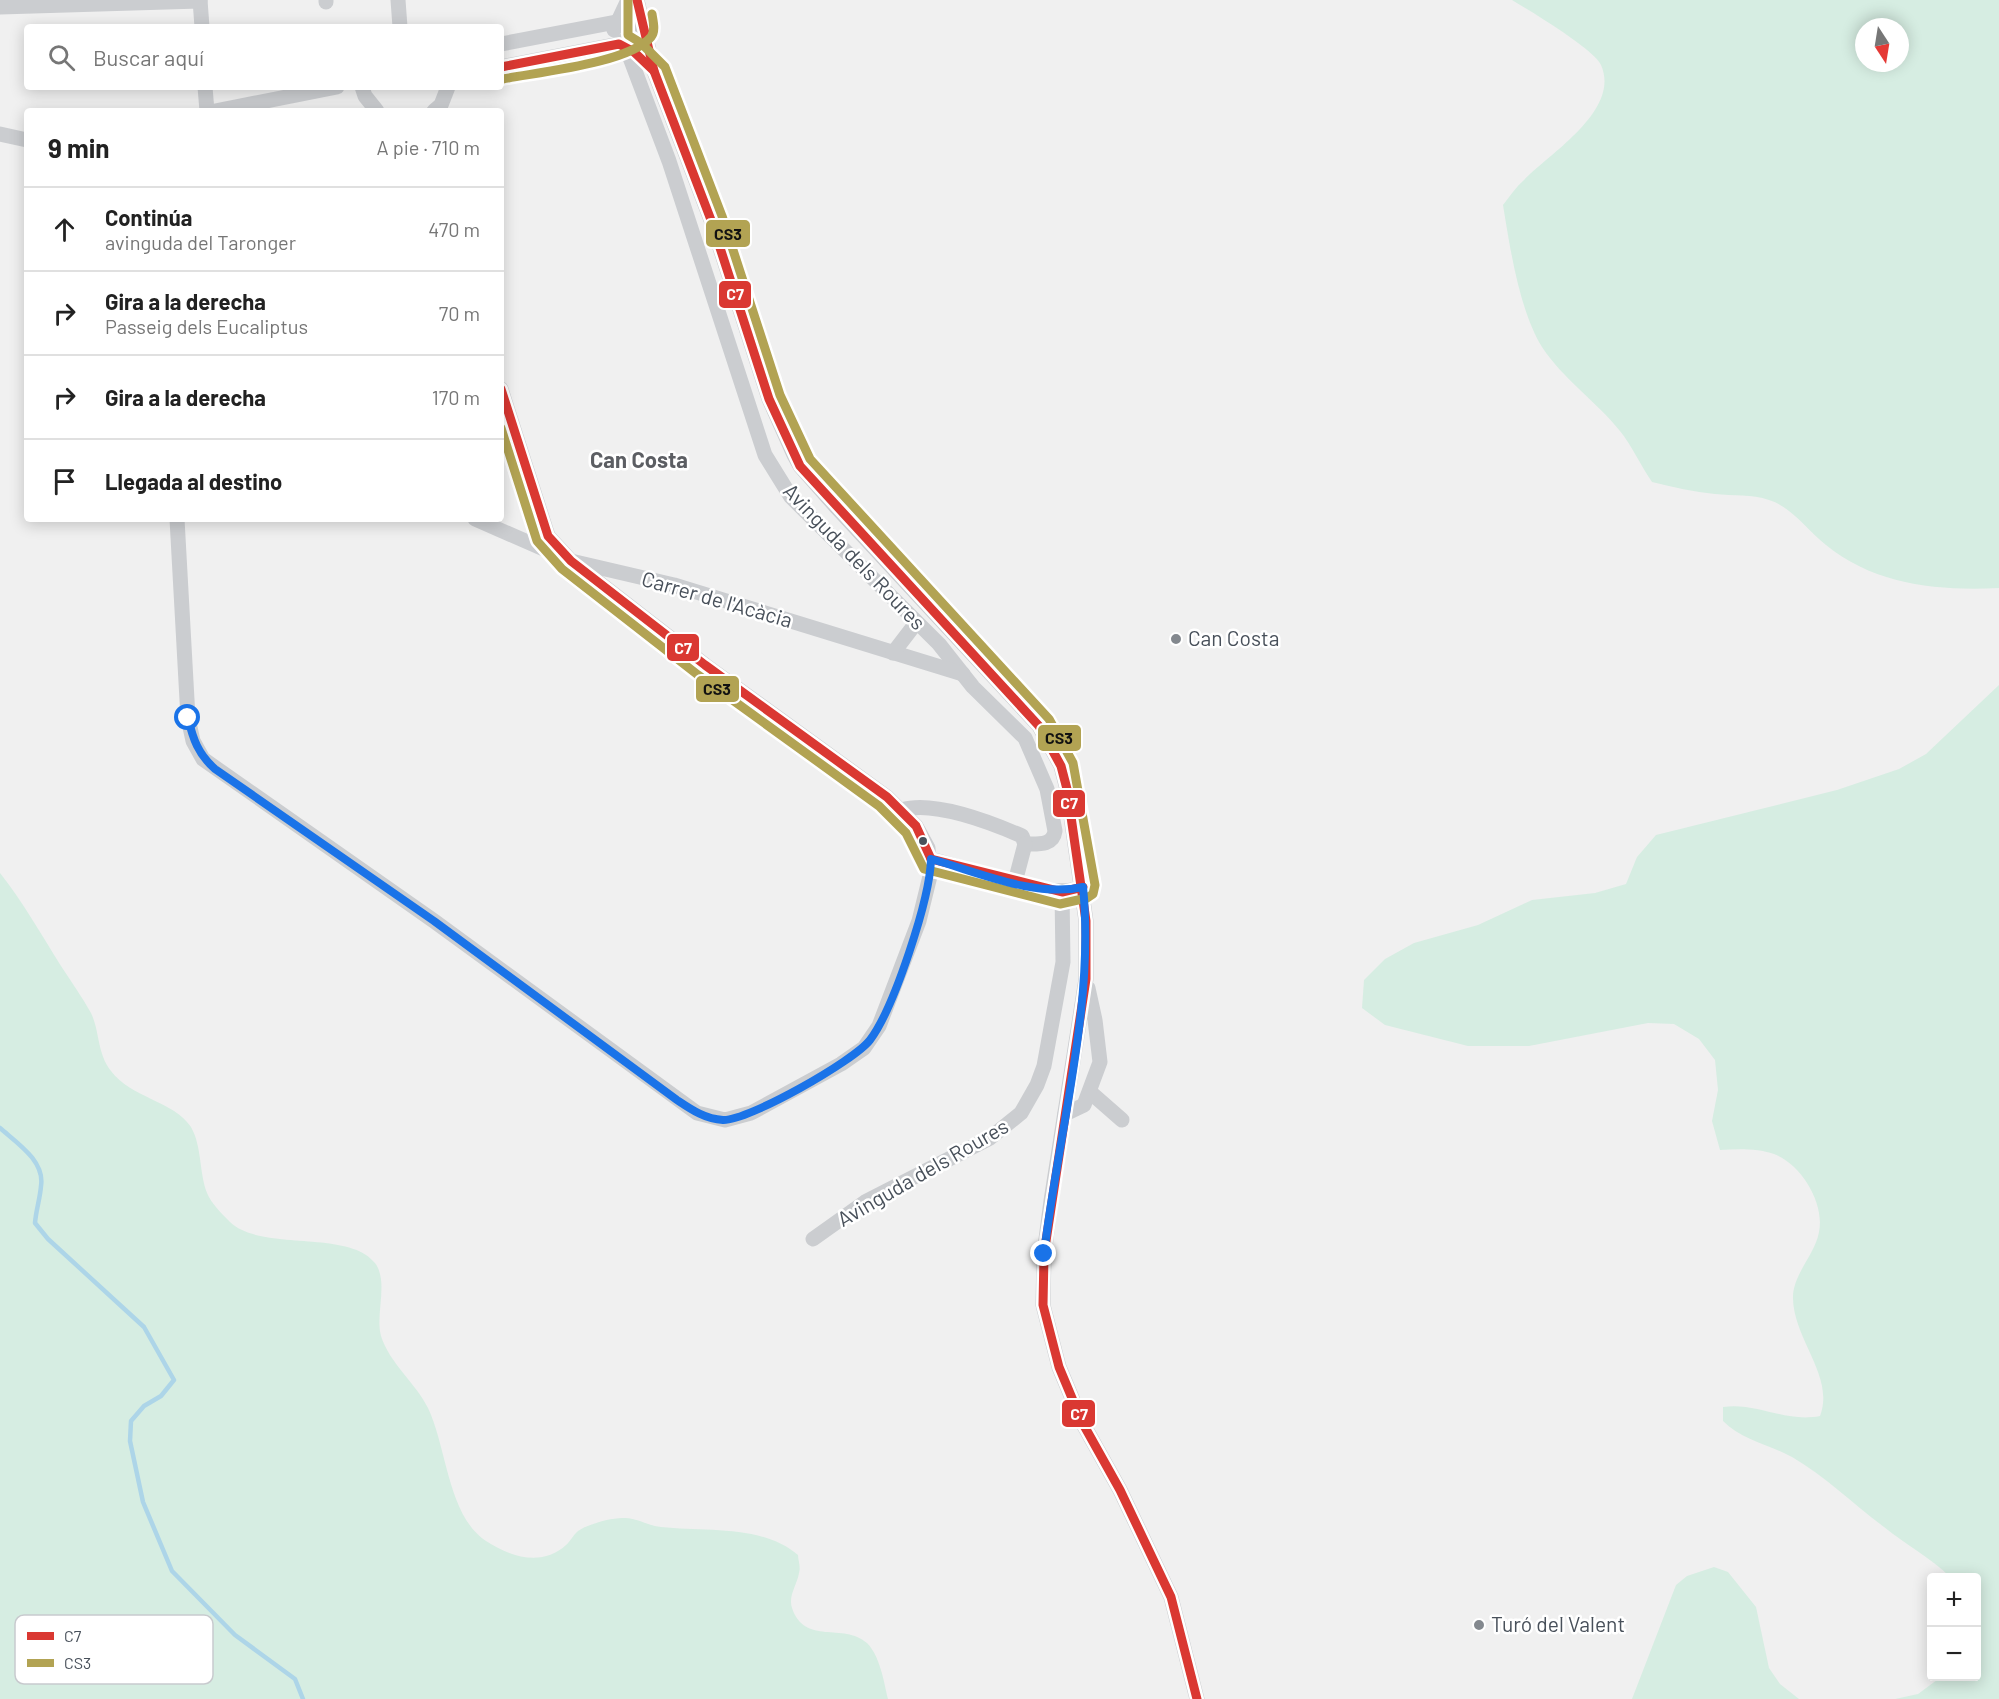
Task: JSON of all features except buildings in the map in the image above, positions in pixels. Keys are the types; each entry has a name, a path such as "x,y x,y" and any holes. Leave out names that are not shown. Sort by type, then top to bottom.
{"street":[{"path":"0,7 200,0 202,24"},
{"path":"398,0 400,24"},
{"path":"616,0 616,22"},
{"path":"616,22 628,0"},
{"path":"637,0 642,29 654,71 708,210 770,399 800,466 1039,726 1061,766 1083,887 1086,921 1086,979 1044,1254 1043,1305 1059,1367 1082,1422 1120,1490 1171,1597 1197,1699"},
{"path":"504,43 616,22 642,29"},
{"name":"Avinguda dels Roures","path":"616,22 614,33 622,45 669,161 765,454 791,496 939,644 963,674 1025,738 1047,789 1054,837 1048,843 1025,844"},
{"path":"504,67 622,45 642,29"},
{"path":"622,45 654,71"},
{"path":"205,90 207,108"},
{"path":"230,108 322,90"},
{"path":"363,90 364,96 374,108"},
{"path":"438,108 447,90"},
{"path":"0,134 24,139"},
{"path":"177,522 188,718 193,741 203,759 434,921 697,1113 725,1120 751,1113 841,1064 864,1048 879,1026 907,953 928,892 931,859 923,838 902,810 705,665 571,561 548,536 504,398"},
{"name":"Carrer de l'Acàcia","path":"482,522 571,561 674,585 963,674"},
{"path":"892,653 916,623"},
{"path":"902,810 916,806 973,818 1022,836 1025,844 1015,882"},
{"path":"931,859 1062,892 1083,887"},
{"name":"Avinguda dels Roures","path":"813,1239 866,1202 990,1138 1021,1113 1037,1085 1044,1066 1064,962 1062,892"},
{"path":"1065,1114 1084,1105 1100,1062 1095,1020 1086,979"},
{"path":"1090,1092 1122,1120"}],"green space":[{"path":"1512,0 1999,0 1999,588 1930,586 1886,577 1845,558 1826,545 1777,503 1756,497 1707,493 1652,482 1620,431 1550,359 1534,332 1521,297 1503,205 1521,183 1580,129 1601,98 1604,82 1601,65 1596,58 1575,40"},
{"path":"1999,685 1999,1699 1895,1699 1918,1694 1936,1681 1981,1681 1981,1573 1945,1573 1804,1465 1783,1452 1738,1433 1723,1421 1723,1407 1735,1406 1795,1417 1820,1416 1823,1401 1822,1387 1795,1314 1793,1299 1796,1282 1817,1240 1820,1221 1815,1197 1809,1186 1802,1175 1784,1159 1774,1154 1754,1150 1720,1150 1712,1121 1718,1090 1715,1060 1699,1039 1674,1024 1648,1023 1529,1046 1468,1046 1385,1025 1362,1008 1364,980 1385,959 1414,943 1478,925 1532,900 1595,893 1626,884 1637,857 1656,835 1837,790 1899,769 1926,754"},
{"path":"0,873 91,1013 103,1057 111,1071 119,1080 184,1118 191,1127 197,1142 207,1193 224,1216 244,1231 262,1236 346,1246 363,1253 375,1263 381,1279 381,1336 390,1355 428,1408 456,1498 473,1530 496,1547 516,1555 537,1558 557,1552 582,1528 620,1518 630,1518 661,1527 732,1531 767,1538 798,1555 800,1571 791,1604 798,1620 806,1627 815,1630 847,1634 867,1643 878,1662 888,1699 0,1699"},
{"path":"1714,1567 1728,1572 1756,1607 1769,1668 1780,1684 1799,1699 1632,1699 1676,1585 1687,1576"}],"waterway":[{"path":"0,1128 28,1153 39,1168 41,1186 35,1223 48,1239 144,1327 174,1380 161,1396 144,1406 131,1421 130,1441 143,1502 172,1571 235,1635 295,1679 303,1699"}],"transit line":[{"name":"CS3","path":"504,437 537,541 562,569 698,675 879,806 906,833 924,869 1060,904 1087,898 1093,894 1095,885 1073,763 1049,719 810,459 780,395 722,216 665,67 641,43 628,35 628,0"},
{"name":"C7","path":"637,0 654,71 711,220 769,399 800,466 1039,726 1061,766 1067,789 1086,921 1086,979 1044,1254 1043,1305 1059,1367 1082,1422 1120,1490 1171,1597 1197,1699"},
{"name":"CS3","path":"504,79 582,65 624,54 640,46 653,35 652,14"},
{"name":"C7","path":"504,66 619,44 634,52 654,71"},
{"name":"C7","path":"504,398 548,536 571,561 705,665 887,797 916,826 931,859"},
{"name":"C7","path":"931,859 1062,892 1083,887"}],"place":[{"name":"Can Costa","path":"1176,639"},
{"name":"Turó del Valent","path":"1479,1625"}],"district":[{"name":"Can Costa","path":"639,460"}],"route":[{"path":"188,718 193,741 203,759 215,769 434,921 677,1100 697,1113 710,1118 725,1120 751,1113 841,1064 864,1048 879,1026 900,975 928,892 931,859 1062,892 1083,887 1086,921 1086,979 1050,1201 1044,1254"}]}
